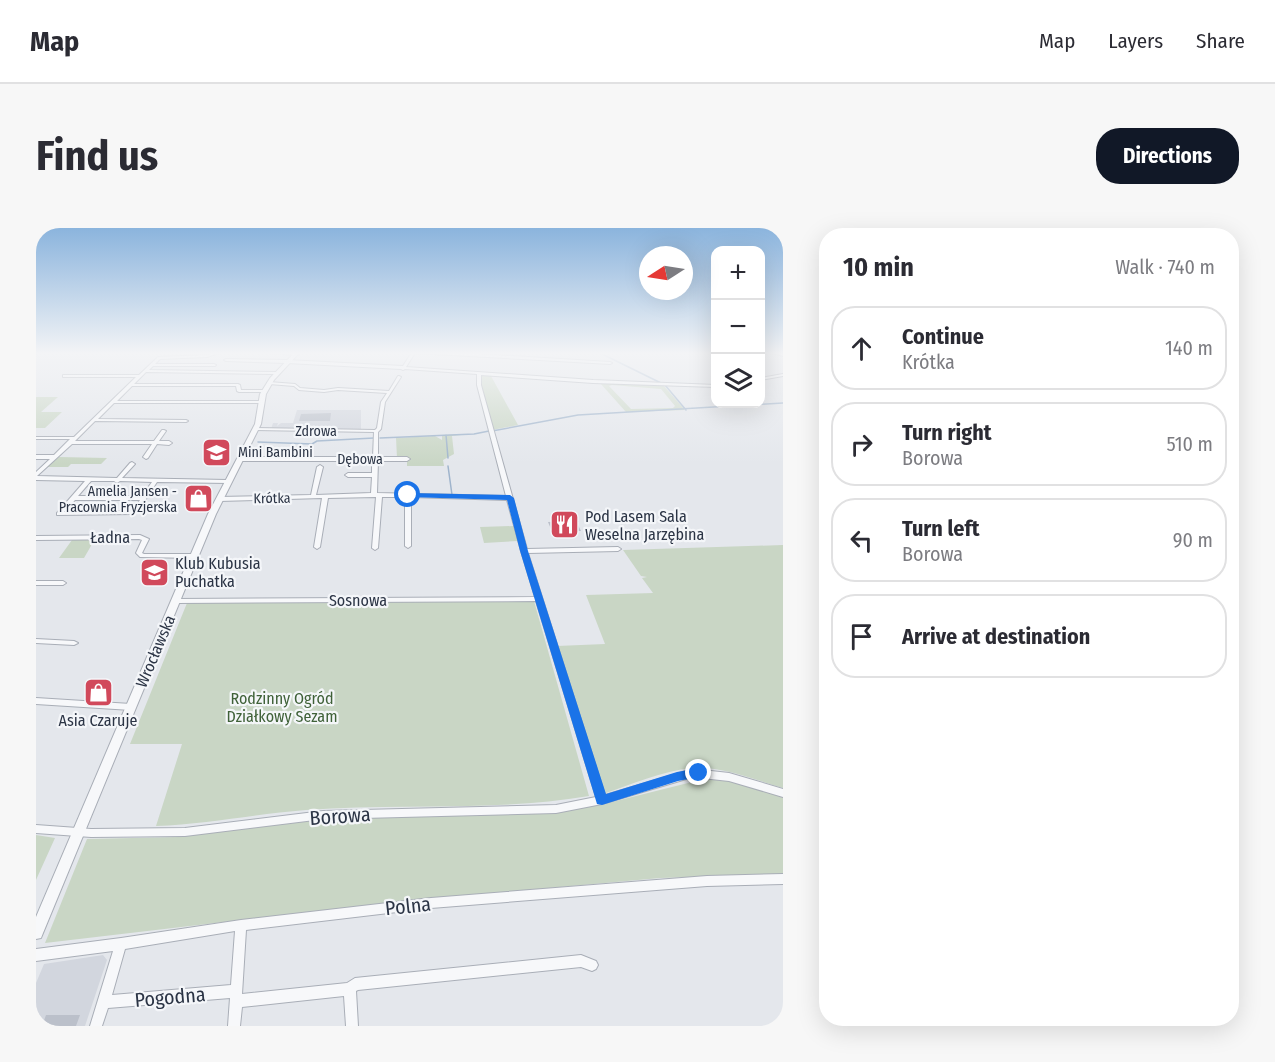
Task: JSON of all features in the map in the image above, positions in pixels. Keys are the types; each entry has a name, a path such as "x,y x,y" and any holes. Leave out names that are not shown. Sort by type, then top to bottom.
{"street":[{"path":"36,477 127,389"},
{"path":"239,389 264,391"},
{"path":"299,389 331,389"},
{"path":"341,389 390,393"},
{"path":"375,548 376,431 379,429 383,402 392,389"},
{"path":"480,389 524,551 602,800"},
{"name":"Wrocławska","path":"36,933 219,499 255,429 264,391"},
{"path":"113,402 262,402"},
{"path":"93,420 186,421"},
{"name":"Zdrowa","path":"255,429 376,431"},
{"path":"146,457 164,431"},
{"path":"36,438 169,443"},
{"path":"36,457 55,457"},
{"name":"Dębowa","path":"241,459 407,459"},
{"path":"117,481 132,464"},
{"path":"313,497 320,467"},
{"path":"348,475 375,475"},
{"path":"36,477 117,481 227,482"},
{"path":"89,480 59,514 123,514 136,510 156,480"},
{"name":"Krótka","path":"219,499 377,495 510,498"},
{"path":"408,495 408,546"},
{"path":"317,547 325,496"},
{"path":"72,498 144,498"},
{"name":"Ładna","path":"36,538 140,537 146,540 139,553 142,556 195,556"},
{"path":"524,551 618,549"},
{"path":"36,583 63,583"},
{"name":"Sosnowa","path":"176,601 539,599"},
{"path":"36,641 74,643"},
{"path":"36,701 131,708"},
{"name":"Borowa","path":"36,829 78,832 185,832 323,815 543,809 602,800 693,773 729,777 783,793"},
{"name":"Polna","path":"36,955 241,925 431,903 707,881 783,879"},
{"path":"234,1026 241,925"},
{"path":"96,1026 121,944"},
{"name":"Pogodna","path":"104,1002 236,996 353,987 427,976 581,961 592,965"},
{"path":"352,1026 353,987"}],"shaded area":[{"path":"297,410 361,410 361,430 271,429 273,423 278,423 277,426 281,423 293,423"},
{"path":"103,955 107,960 85,1026 36,1026 36,983 44,964"}],"green space":[{"path":"482,389 498,389 518,425 492,430"},
{"path":"606,389 612,389 631,409 673,408 675,406 661,389 667,389 685,410 626,412"},
{"path":"36,397 58,397 41,412 62,412 45,428 36,428"},
{"path":"470,434 452,436 454,454 443,460 444,466 407,466 407,458 397,458 396,438 435,436 442,440 442,435"},
{"path":"59,457 107,458 101,464 47,467"},
{"path":"514,526 518,541 484,543 480,527"},
{"path":"95,539 84,558 59,558 72,540"},
{"path":"783,545 783,788 727,771 692,768 658,775 603,794 557,646 605,644 586,595 653,593 642,578 647,577 641,576 623,550"},
{"name":"Rodzinny Ogród Działkowy Sezam","path":"534,601 589,796 483,806 306,810 156,826 182,744 130,744 187,603"},
{"path":"712,777 783,795 783,874 660,878 393,902 45,943 87,839 178,837 327,819 553,812 600,805"},
{"path":"36,835 55,838 36,880"}],"building":[{"path":"331,413 330,421 299,421 301,414"},
{"name":"Pod Lasem Sala Weselna Jarzębina","path":"579,521 577,523 581,531 575,531 573,527 570,531 551,529 548,522"},
{"path":"46,1015 80,1015 76,1026 42,1026"}],"waterway":[{"path":"669,389 685,409"},
{"path":"685,409 783,403"},
{"path":"492,431 578,415 685,409"},
{"path":"446,435 489,431"},
{"path":"380,438 446,435"},
{"path":"446,435 448,458"},
{"path":"258,442 312,444 317,441 374,438"},
{"path":"448,466 452,495"}],"place":[{"name":"Mini Bambini","path":"217,452"},
{"name":"Amelia Jansen - Pracownia Fryzjerska","path":"198,499"},
{"name":"Pod Lasem Sala Weselna Jarzębina","path":"564,525"},
{"name":"Klub Kubusia Puchatka","path":"154,572"},
{"name":"Asia Czaruje","path":"98,692"}],"route":[{"path":"408,495 510,498 552,644 602,800 677,776 699,773"}]}
